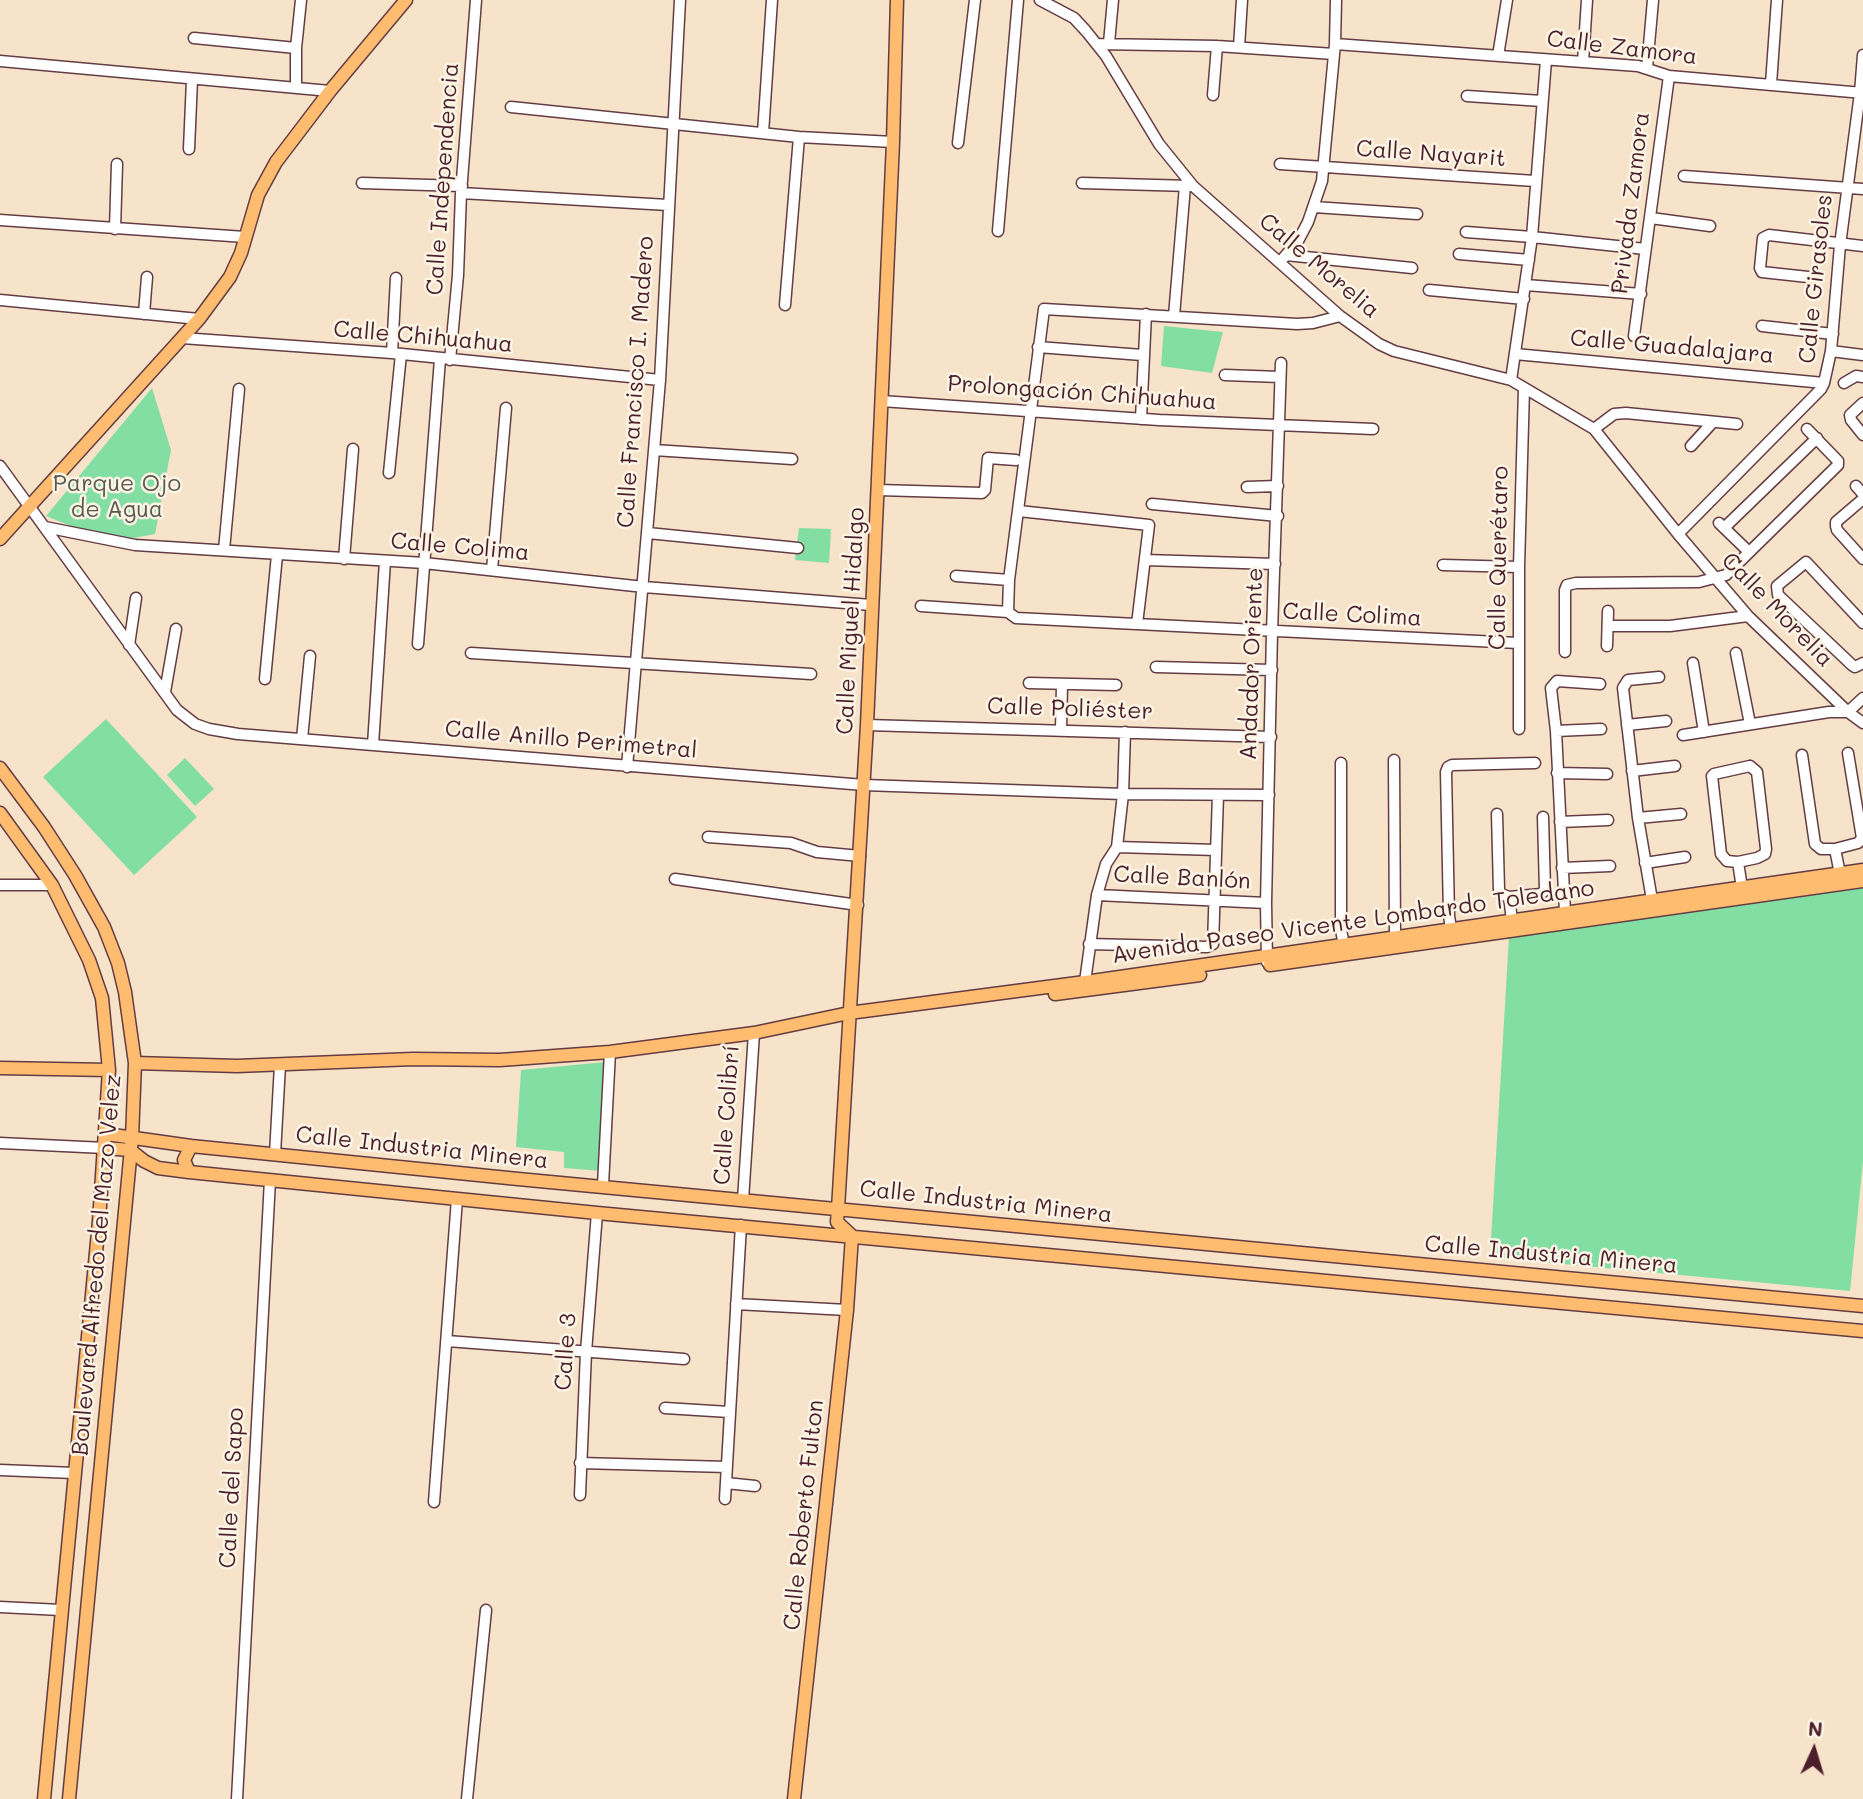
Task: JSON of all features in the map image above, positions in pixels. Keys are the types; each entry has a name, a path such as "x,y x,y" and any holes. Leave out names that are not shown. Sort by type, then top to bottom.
{"main road":[{"path":"0,539 199,319 230,278 241,253 257,195 275,162 406,0"},
{"name":"Calle Miguel Hidalgo","path":"838,1209 867,725 897,0"},
{"name":"Boulevard Alfredo del Mazo Velez","path":"0,768 44,827 75,875 103,927 118,963 125,992 135,1063 131,1144 69,1799"},
{"name":"Boulevard Alfredo del Mazo Velez","path":"0,813 52,885 83,947 99,985 109,1070 105,1147 44,1799"},
{"name":"Avenida Paseo Vicente Lombardo Toledano","path":"1267,961 1344,945 1451,928 1512,925 1565,912 1863,870"},
{"name":"Avenida Paseo Vicente Lombardo Toledano","path":"135,1063 280,1065 413,1059 500,1060 610,1052 754,1033 849,1013 1084,987 1512,925 1863,881"},
{"path":"0,1068 109,1070"},
{"name":"Calle Industria Minera","path":"106,1134 131,1144 144,1161 158,1168 189,1172 597,1213 1863,1331"},
{"name":"Calle Industria Minera","path":"105,1147 131,1144 191,1146 1863,1306"},
{"path":"189,1172 184,1160 191,1146"},
{"path":"516,1203 518,1179"},
{"path":"838,1209 838,1222 852,1236"},
{"name":"Calle Roberto Fulton","path":"794,1799 847,1310 852,1236"}],"street":[{"path":"296,88 300,0"},
{"name":"Calle Independencia","path":"418,645 445,360 458,275 476,0"},
{"name":"Calle Francisco I. Madero","path":"627,767 660,380 680,0"},
{"path":"763,133 772,0"},
{"path":"958,143 975,0"},
{"path":"998,231 1018,0"},
{"name":"Calle Morelia","path":"1040,0 1056,4 1103,43 1159,144 1189,186 1283,258 1340,316 1394,351 1511,380 1594,429 1748,616 1848,712 1863,723"},
{"path":"1103,43 1113,0"},
{"path":"1239,47 1241,0"},
{"name":"Calle Nayarit","path":"1283,258 1298,241 1314,207 1324,168 1336,0"},
{"path":"1498,56 1507,0"},
{"path":"1583,62 1587,0"},
{"path":"1647,68 1653,0"},
{"path":"1771,84 1777,0"},
{"path":"194,38 296,48"},
{"name":"Calle Zamora","path":"1103,43 1498,56 1647,68 1669,76 1862,93"},
{"path":"1213,95 1217,46"},
{"name":"Calle Girasoles","path":"1678,534 1824,383 1832,351 1847,188 1858,146 1863,55"},
{"path":"1511,380 1529,260 1546,60"},
{"path":"0,61 330,91"},
{"name":"Privada Zamora","path":"1634,336 1669,76"},
{"path":"188,149 192,80"},
{"path":"1466,96 1542,101"},
{"path":"511,107 799,137 893,142"},
{"path":"785,305 799,137"},
{"path":"115,229 117,164"},
{"path":"1280,164 1324,168"},
{"name":"Calle Nayarit","path":"1324,168 1535,181"},
{"path":"1684,176 1863,189"},
{"path":"362,183 668,205"},
{"path":"1082,183 1189,186 1174,317"},
{"path":"1314,207 1417,214"},
{"path":"1651,218 1710,226"},
{"path":"0,220 245,237"},
{"path":"1466,232 1645,249"},
{"path":"1808,277 1760,270 1763,238 1769,235 1863,246"},
{"path":"1459,254 1529,260"},
{"path":"1283,258 1412,268"},
{"path":"144,314 147,277"},
{"path":"389,473 397,354 396,278"},
{"path":"1526,285 1641,294"},
{"path":"1429,290 1524,299"},
{"path":"0,300 199,319"},
{"path":"1012,615 1009,580 1044,309 1297,324 1340,316"},
{"path":"1140,419 1146,314"},
{"path":"1762,326 1833,334"},
{"name":"Calle Chihuahua","path":"182,338 397,354 660,380"},
{"path":"1038,347 1142,355"},
{"path":"1832,351 1863,355"},
{"name":"Calle Guadalajara","path":"1515,354 1824,383"},
{"name":"Andador Oriente","path":"1267,961 1272,632 1278,516 1281,363"},
{"path":"1225,375 1280,377"},
{"path":"1844,383 1856,376 1863,377"},
{"name":"Calle Querétaro","path":"1519,729 1519,566 1524,388"},
{"path":"224,550 239,389"},
{"name":"Prolongación Chihuahua","path":"881,401 1279,427 1373,429"},
{"path":"1863,403 1852,412 1850,418 1863,435"},
{"path":"492,570 506,408"},
{"path":"1594,429 1620,413 1737,424"},
{"path":"1691,446 1712,423"},
{"path":"1565,652 1565,590 1571,583 1699,582 1726,575 1838,466 1838,461 1807,429"},
{"path":"1749,552 1722,525 1817,439"},
{"path":"344,559 353,449"},
{"path":"654,450 792,459"},
{"path":"878,490 982,493 985,490 988,458 1016,460"},
{"name":"Calle Anillo Perimetral","path":"0,466 177,710 195,724 238,734 864,785 1123,794 1269,795"},
{"path":"1247,486 1278,486"},
{"path":"1861,493 1836,522 1836,526 1863,559"},
{"path":"1152,504 1278,516"},
{"path":"1019,511 1149,525 1137,624"},
{"name":"Calle Colima","path":"45,527 135,545 424,564 644,587 872,606"},
{"path":"648,533 798,548"},
{"path":"265,679 277,555"},
{"path":"1145,560 1275,564"},
{"path":"373,745 386,561"},
{"path":"1863,623 1809,563 1802,563 1777,586 1778,595 1852,665 1855,667 1863,663"},
{"path":"1443,565 1519,566"},
{"path":"957,576 1009,580"},
{"path":"130,645 136,598"},
{"name":"Calle Colima","path":"921,606 1137,624 1518,643"},
{"path":"1607,646 1608,611"},
{"path":"1608,626 1670,626 1748,616"},
{"path":"164,692 176,629"},
{"path":"471,653 811,674"},
{"path":"1736,653 1750,724"},
{"path":"302,739 310,656"},
{"path":"1693,663 1704,732"},
{"path":"1156,667 1272,670"},
{"path":"1652,900 1638,818 1623,688 1628,680 1659,677"},
{"path":"1565,912 1556,731 1551,688 1557,681 1600,684"},
{"path":"1029,683 1116,685"},
{"path":"1061,729 1062,685"},
{"path":"1683,735 1848,712 1863,698"},
{"path":"1627,725 1666,721"},
{"name":"Calle Poliéster","path":"867,725 1271,737"},
{"path":"1556,731 1601,729"},
{"path":"1084,987 1097,895 1106,864 1117,847 1123,794 1125,732"},
{"path":"1802,755 1815,844 1821,849 1835,849 1858,843 1862,838 1848,753"},
{"path":"1394,760 1395,937"},
{"path":"1341,763 1341,929 1344,945"},
{"path":"1451,928 1446,772 1452,765 1535,763"},
{"path":"1632,771 1675,766"},
{"path":"1750,766 1757,772 1766,849 1761,856 1738,862 1727,861 1721,854 1712,776 1750,766"},
{"path":"1557,773 1607,774"},
{"path":"1089,944 1207,947 1213,942 1218,795"},
{"path":"1497,814 1499,892 1508,897 1541,894 1545,890 1543,817"},
{"path":"1638,818 1681,814"},
{"path":"1560,822 1608,820"},
{"path":"708,837 791,843 817,852 860,856"},
{"path":"1117,847 1216,850"},
{"path":"1835,849 1840,874"},
{"path":"1645,863 1685,857"},
{"path":"1738,862 1742,888"},
{"path":"1562,868 1610,866"},
{"path":"675,879 858,905"},
{"path":"0,885 52,885"},
{"name":"Calle Banlón","path":"1097,895 1266,903"},
{"path":"1508,897 1512,925"},
{"name":"Calle Colibrí","path":"743,1200 754,1033"},
{"path":"603,1185 610,1052"},
{"path":"275,1154 280,1065"},
{"path":"0,1143 105,1147"},
{"name":"Calle del Sapo","path":"237,1799 270,1180"},
{"path":"435,1502 457,1199"},
{"name":"Calle 3","path":"580,1495 586,1352 597,1213"},
{"path":"725,1499 741,1225"},
{"path":"736,1304 847,1310"},
{"path":"447,1340 684,1359"},
{"path":"665,1408 729,1412"},
{"path":"580,1462 727,1467"},
{"path":"0,1470 74,1473"},
{"path":"726,1483 755,1486"},
{"path":"0,1607 61,1610"},
{"path":"467,1799 486,1610"}],"green space":[{"path":"1164,326 1223,332 1212,373 1161,366"},
{"name":"Parque Ojo de Agua","path":"152,388 171,450 155,534 111,542 46,516"},
{"path":"799,528 831,529 829,563 795,560"},
{"path":"106,719 197,817 134,875 43,777"},
{"path":"185,758 214,789 195,806 167,775"},
{"path":"1863,888 1863,1161 1850,1291 1490,1257 1509,937"},
{"path":"606,1062 602,1171 564,1168 564,1152 516,1147 521,1070"}]}
